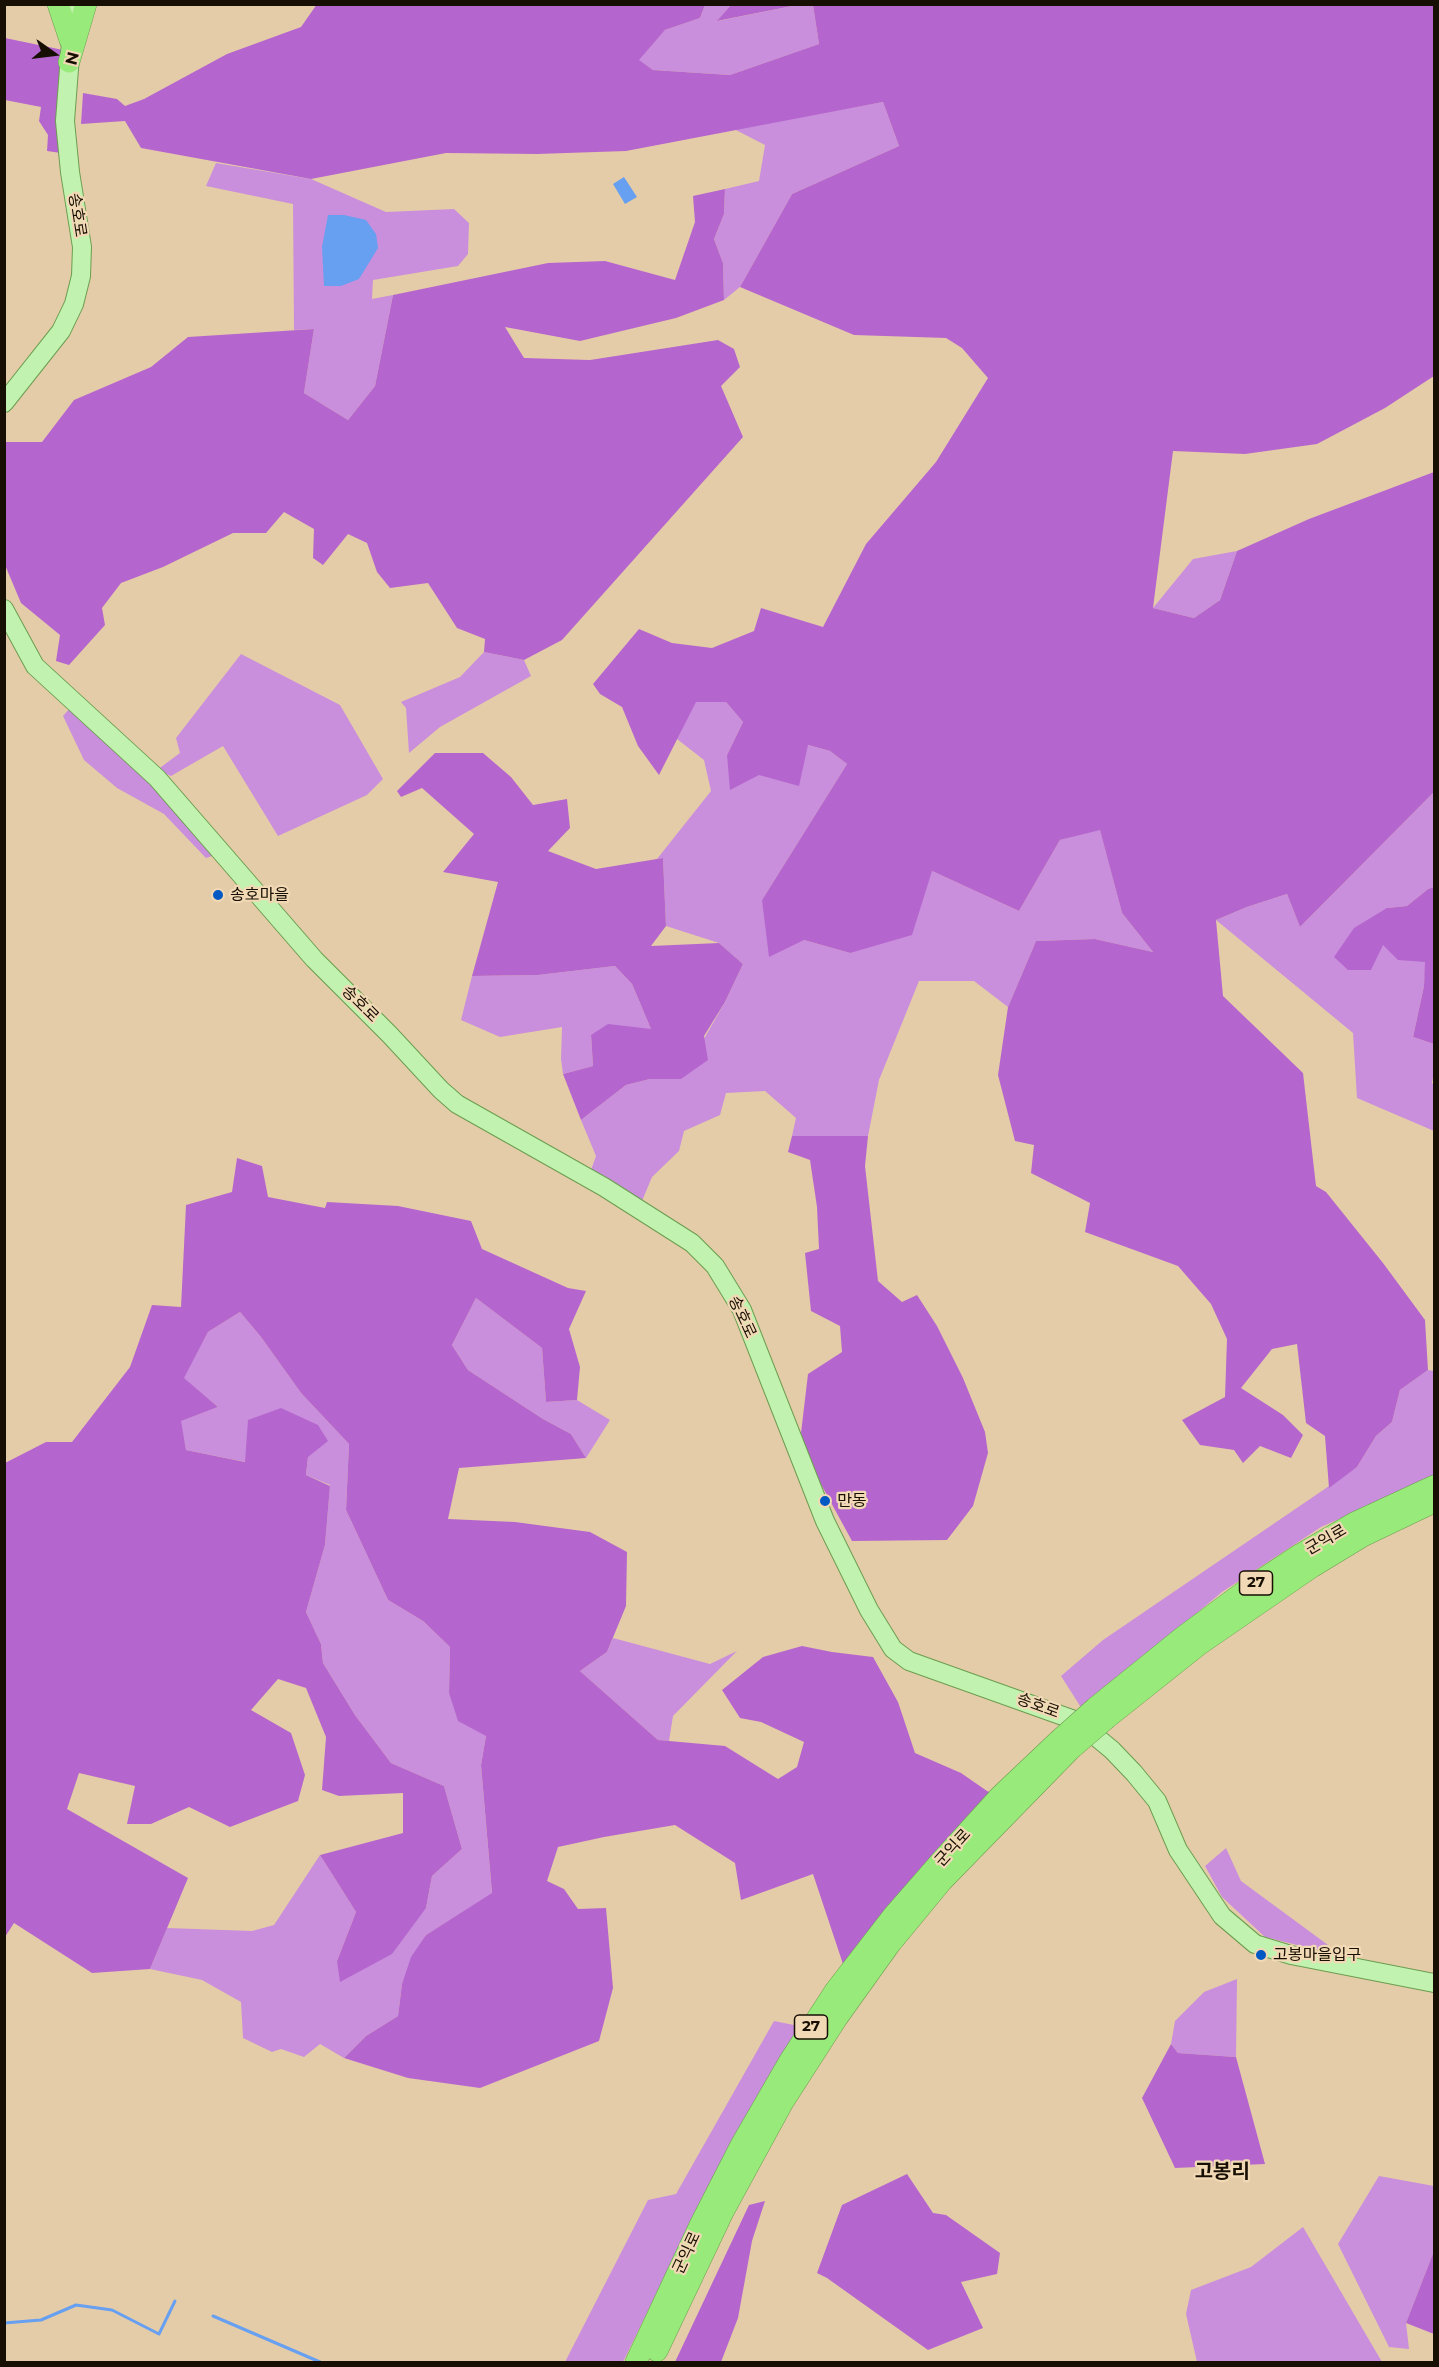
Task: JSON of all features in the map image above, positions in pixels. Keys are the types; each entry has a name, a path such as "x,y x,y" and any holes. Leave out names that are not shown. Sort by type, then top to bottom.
{"highway":[{"path":"58,4 70,40"},
{"path":"69,62 86,4"},
{"name":"군익로","path":"636,2362 701,2223 741,2145 789,2062 835,1990 893,1916 1000,1796 1101,1713 1184,1636 1246,1590 1299,1555 1354,1523 1434,1486"},
{"name":"군익로","path":"1101,1713 1312,1567 1363,1536 1434,1502"},
{"name":"군익로","path":"652,2362 728,2202 783,2102 837,2018 890,1944 942,1881 1064,1745"}],"main road":[{"name":"송호로","path":"4,403 61,332 74,304 81,276 82,247 70,172 65,121 74,4"},
{"name":"송호로","path":"4,609 35,666 157,777 315,959 441,1090 458,1104 594,1182 692,1243 715,1266 742,1310 825,1521 869,1610 893,1649 909,1661 1077,1721 1134,1773 1157,1801 1178,1850 1222,1916 1255,1944 1290,1955 1434,1983"}],"shaded area":[{"path":"317,4 705,5 700,18 665,30 639,60 653,70 730,75 819,44 813,5 1434,5 1434,376 1385,408 1317,444 1245,454 1173,451 1153,608 1194,618 1220,600 1237,551 1309,519 1434,472 1434,792 1300,927 1287,894 1216,920 1223,996 1303,1073 1316,1186 1326,1192 1425,1320 1428,1370 1400,1390 1392,1422 1376,1436 1357,1467 1329,1488 1325,1436 1306,1423 1297,1344 1272,1349 1241,1388 1283,1415 1303,1435 1291,1458 1260,1446 1243,1463 1234,1450 1200,1445 1182,1420 1225,1397 1227,1339 1211,1304 1178,1266 1085,1232 1090,1203 1031,1173 1034,1145 1015,1141 998,1075 1008,1007 1036,941 1095,939 1153,952 1122,913 1100,830 1060,840 1019,911 932,871 912,935 850,953 804,940 769,957 762,900 847,764 830,751 808,745 799,786 759,775 730,790 727,755 743,722 726,702 696,702 659,775 638,746 622,707 600,694 593,684 639,629 672,643 712,648 754,631 761,608 823,627 866,544 936,462 988,378 962,348 946,338 854,335 740,287 792,194 899,146 883,102 626,151 537,154 446,153 311,179 141,148 125,121 81,124 83,93 117,99 125,106 144,99 227,54 301,27"},
{"path":"731,4 797,5 717,21"},
{"path":"705,5 731,5 718,21 797,5 813,5 819,44 730,75 653,70 638,60 665,30 700,18"},
{"path":"5,38 63,50 61,153 47,151 48,135 39,121 41,107 5,100"},
{"path":"883,102 899,146 792,194 740,287 724,300 723,263 714,239 724,214 725,189 759,181 765,145 734,129"},
{"path":"216,163 311,179 386,212 454,209 469,223 468,254 458,266 373,280 372,299 393,295 375,386 348,420 304,393 314,329 294,330 293,204 206,186"},
{"path":"725,189 724,214 714,239 723,263 724,300 676,318 580,341 505,327 524,358 590,360 718,340 734,349 740,367 721,386 743,437 562,640 524,660 484,652 485,639 457,628 428,583 390,588 377,572 367,543 348,534 323,565 313,558 314,529 284,512 266,533 233,533 163,567 121,583 102,608 105,625 69,665 56,661 60,635 21,603 5,565 5,442 42,442 74,400 151,367 188,337 314,329 304,393 348,420 375,386 393,295 548,263 605,261 675,280 695,222 693,196"},
{"path":"1237,551 1220,600 1194,618 1153,608 1193,559"},
{"path":"484,652 524,660 531,676 440,727 409,753 406,708 401,702 460,677"},
{"path":"241,654 340,705 383,779 367,795 278,836 223,746 171,776 157,770 180,753 176,738"},
{"path":"695,702 726,702 743,722 727,755 808,745 830,751 847,764 762,900 804,940 850,953 932,871 1019,911 1060,840 1100,829 1122,913 1153,952 1095,939 1036,941 1008,1007 974,981 919,981 879,1080 868,1136 792,1136 796,1118 765,1091 726,1093 720,1115 684,1131 679,1151 652,1177 642,1201 591,1170 596,1156 581,1120 626,1085 650,1079 681,1079 725,1002 743,964 719,943 666,926 663,858 657,859 711,791 704,760 677,739"},
{"path":"70,708 154,788 215,855 206,858 164,814 117,788 84,760 63,716"},
{"path":"435,753 483,753 511,777 533,805 567,799 570,828 548,851 596,869 663,858 666,926 651,946 719,943 743,964 725,1002 704,1036 708,1060 681,1079 650,1079 626,1085 581,1120 563,1074 593,1066 591,1035 608,1024 651,1029 632,984 615,966 538,975 472,976 498,882 443,872 474,834 422,788 401,797 397,791"},
{"path":"1434,792 1434,887 1428,889 1407,906 1387,908 1383,945 1426,962 1424,986 1413,1037 1434,1044 1432,1083 1434,1085 1434,1131 1357,1098 1353,1033 1216,920 1287,894 1300,927"},
{"path":"1434,887 1434,1044 1413,1037 1424,986 1425,962 1398,960 1383,945 1371,970 1348,970 1334,957 1354,928 1387,908 1407,906 1428,889"},
{"path":"615,966 632,984 651,1029 591,1035 593,1066 563,1074 562,1027 500,1037 461,1020 472,976 538,975"},
{"path":"792,1136 868,1136 865,1166 878,1281 902,1302 917,1295 937,1326 963,1378 985,1432 988,1453 973,1506 947,1540 852,1541 810,1464 801,1433 808,1374 842,1352 840,1326 811,1311 805,1253 819,1249 817,1207 810,1160 788,1152"},
{"path":"237,1158 262,1166 268,1197 325,1208 327,1202 398,1206 471,1221 482,1249 568,1288 586,1291 569,1329 580,1367 577,1400 546,1402 542,1348 476,1298 452,1345 468,1370 543,1419 571,1434 586,1458 459,1468 448,1519 515,1522 590,1532 627,1552 626,1606 607,1652 580,1671 658,1740 725,1746 778,1779 797,1767 804,1742 761,1722 740,1718 722,1690 763,1657 802,1646 873,1657 898,1702 915,1753 961,1773 987,1791 997,1795 843,1964 813,1874 741,1900 735,1863 675,1825 604,1837 558,1847 547,1881 564,1889 578,1909 606,1908 613,1988 599,2041 480,2088 408,2078 344,2058 366,2036 398,2016 402,1984 411,1957 426,1935 492,1893 481,1765 486,1736 458,1721 449,1693 450,1647 423,1621 388,1600 346,1510 349,1444 301,1393 240,1312 208,1332 184,1378 218,1407 181,1421 186,1450 245,1462 248,1420 281,1408 318,1425 328,1441 308,1457 306,1475 330,1486 325,1545 306,1612 321,1644 323,1663 355,1715 391,1763 444,1786 462,1849 432,1876 426,1908 392,1954 340,1982 337,1961 356,1912 320,1855 403,1833 403,1793 339,1796 322,1790 326,1737 306,1688 278,1679 251,1710 291,1733 305,1775 298,1801 230,1827 189,1807 151,1824 127,1824 135,1786 79,1773 67,1809 188,1878 150,1969 92,1973 14,1923 5,1937 5,1463 46,1442 72,1442 130,1367 152,1305 181,1307 186,1205 232,1192"},
{"path":"476,1298 542,1348 546,1402 577,1400 610,1420 586,1458 571,1434 543,1419 468,1370 452,1345"},
{"path":"240,1312 301,1393 349,1444 346,1510 388,1600 423,1621 450,1647 449,1693 486,1736 481,1765 492,1894 426,1935 402,1984 398,2016 366,2036 344,2058 320,2044 304,2057 281,2049 272,2052 243,2038 241,2002 202,1980 150,1969 167,1928 252,1931 274,1925 320,1855 356,1912 337,1961 426,1908 432,1876 462,1849 444,1786 391,1763 355,1715 323,1663 321,1644 306,1612 325,1545 330,1485 306,1475 308,1457 246,1462 186,1450 180,1421 218,1407 183,1378 208,1332"},
{"path":"1428,1370 1434,1371 1434,1477 1321,1527 1222,1592 1082,1709 1061,1676 1103,1640 1357,1467 1376,1436 1392,1422 1400,1390"},
{"path":"613,1638 710,1664 737,1651 673,1716 669,1741 658,1740 580,1671 607,1652"},
{"path":"1226,1848 1241,1881 1328,1945 1321,1951 1265,1937 1222,1897 1205,1866"},
{"path":"1237,1979 1236,2057 1178,2053 1171,2044 1175,2021 1204,1992"},
{"path":"774,2021 799,2026 713,2177 623,2362 565,2362 648,2200 676,2194"},
{"path":"1171,2044 1178,2053 1236,2057 1265,2164 1175,2168 1142,2098"},
{"path":"907,2174 933,2213 946,2215 1000,2253 997,2274 961,2282 983,2328 928,2350 817,2273 842,2205"},
{"path":"1379,2176 1434,2186 1434,2251 1406,2323 1409,2349 1389,2347 1338,2244"},
{"path":"765,2201 752,2241 738,2318 721,2362 675,2362 749,2205"},
{"path":"1303,2227 1382,2362 1197,2362 1186,2314 1191,2290 1251,2267"},
{"path":"1434,2251 1434,2334 1406,2323"}],"water":[{"path":"624,177 637,197 625,204 613,184"},
{"path":"328,215 344,215 366,220 376,234 378,248 359,279 341,286 324,286 322,247"}],"waterway":[{"path":"4,2323 41,2320 76,2305 112,2310 159,2334 175,2301"},
{"path":"213,2316 320,2362"}],"place":[{"name":"송호마을","path":"218,895"},
{"name":"만동","path":"825,1501"},
{"name":"고봉마을입구","path":"1261,1955"}],"district":[{"name":"고봉리","path":"1222,2172"}]}
